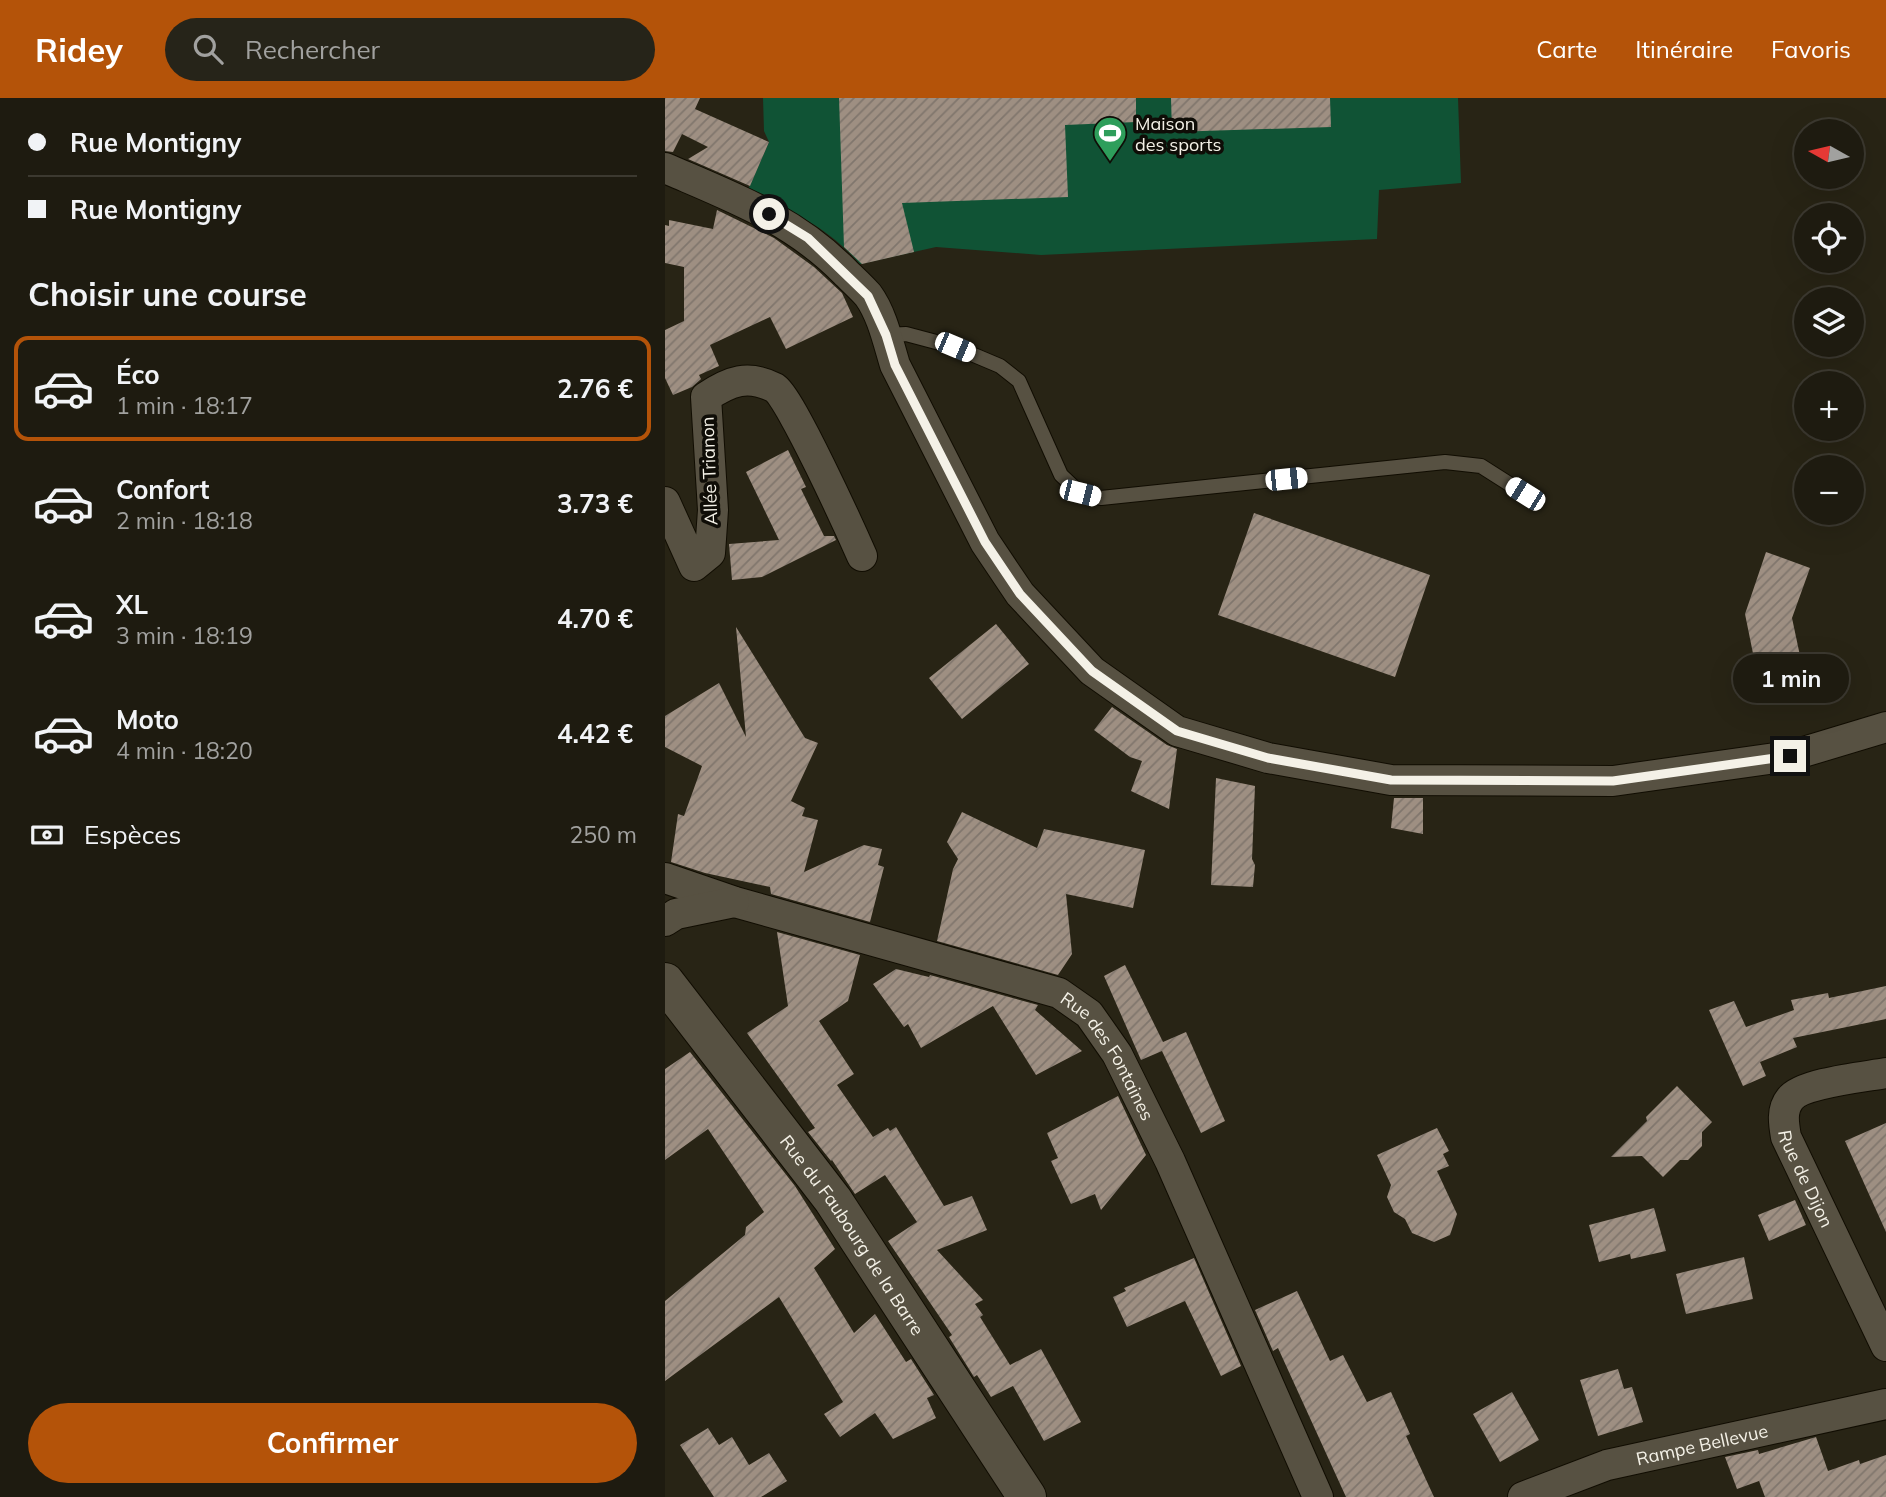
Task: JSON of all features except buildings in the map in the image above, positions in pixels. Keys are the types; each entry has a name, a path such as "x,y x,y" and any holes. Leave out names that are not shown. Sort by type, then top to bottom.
{"main road":[{"name":"Rue du Faubourg de la Barre","path":"665,982 833,1200 1027,1497"}],"street":[{"path":"665,168 756,208 808,238 868,296 886,335 895,365 985,542 1020,594 1092,671 1177,731 1268,758 1391,780 1613,781 1790,756 1886,727"},
{"name":"Allée Trianon","path":"665,502 694,565 710,553 713,510 706,397 727,383 751,380 778,390 796,418 863,556"},
{"name":"Rue des Fontaines","path":"665,878 734,902 1059,993 1089,1014 1117,1054 1170,1161 1318,1497"},
{"path":"665,921 676,914 734,902"},
{"name":"Rue de Dijon","path":"1886,1073 1803,1088 1789,1100 1783,1118 1786,1137 1886,1346"},
{"name":"Rampe Bellevue","path":"1523,1497 1607,1465 1886,1404"}],"lane":[{"path":"886,335 906,334 955,347 1000,366 1019,381 1061,475 1080,493 1101,498 1445,462 1481,466 1525,494"}],"green space":[{"name":"Maison des sports","path":"763,98 1458,98 1461,183 1379,190 1377,239 1041,255 936,247 860,264 835,240 808,221 747,192 769,142 764,131"}],"place":[{"name":"Maison des sports","path":"1110,163"}],"route":[{"path":"769,214 808,238 868,296 886,335 895,365 985,542 1020,594 1092,671 1177,731 1268,758 1391,780 1613,781 1790,756"}]}
